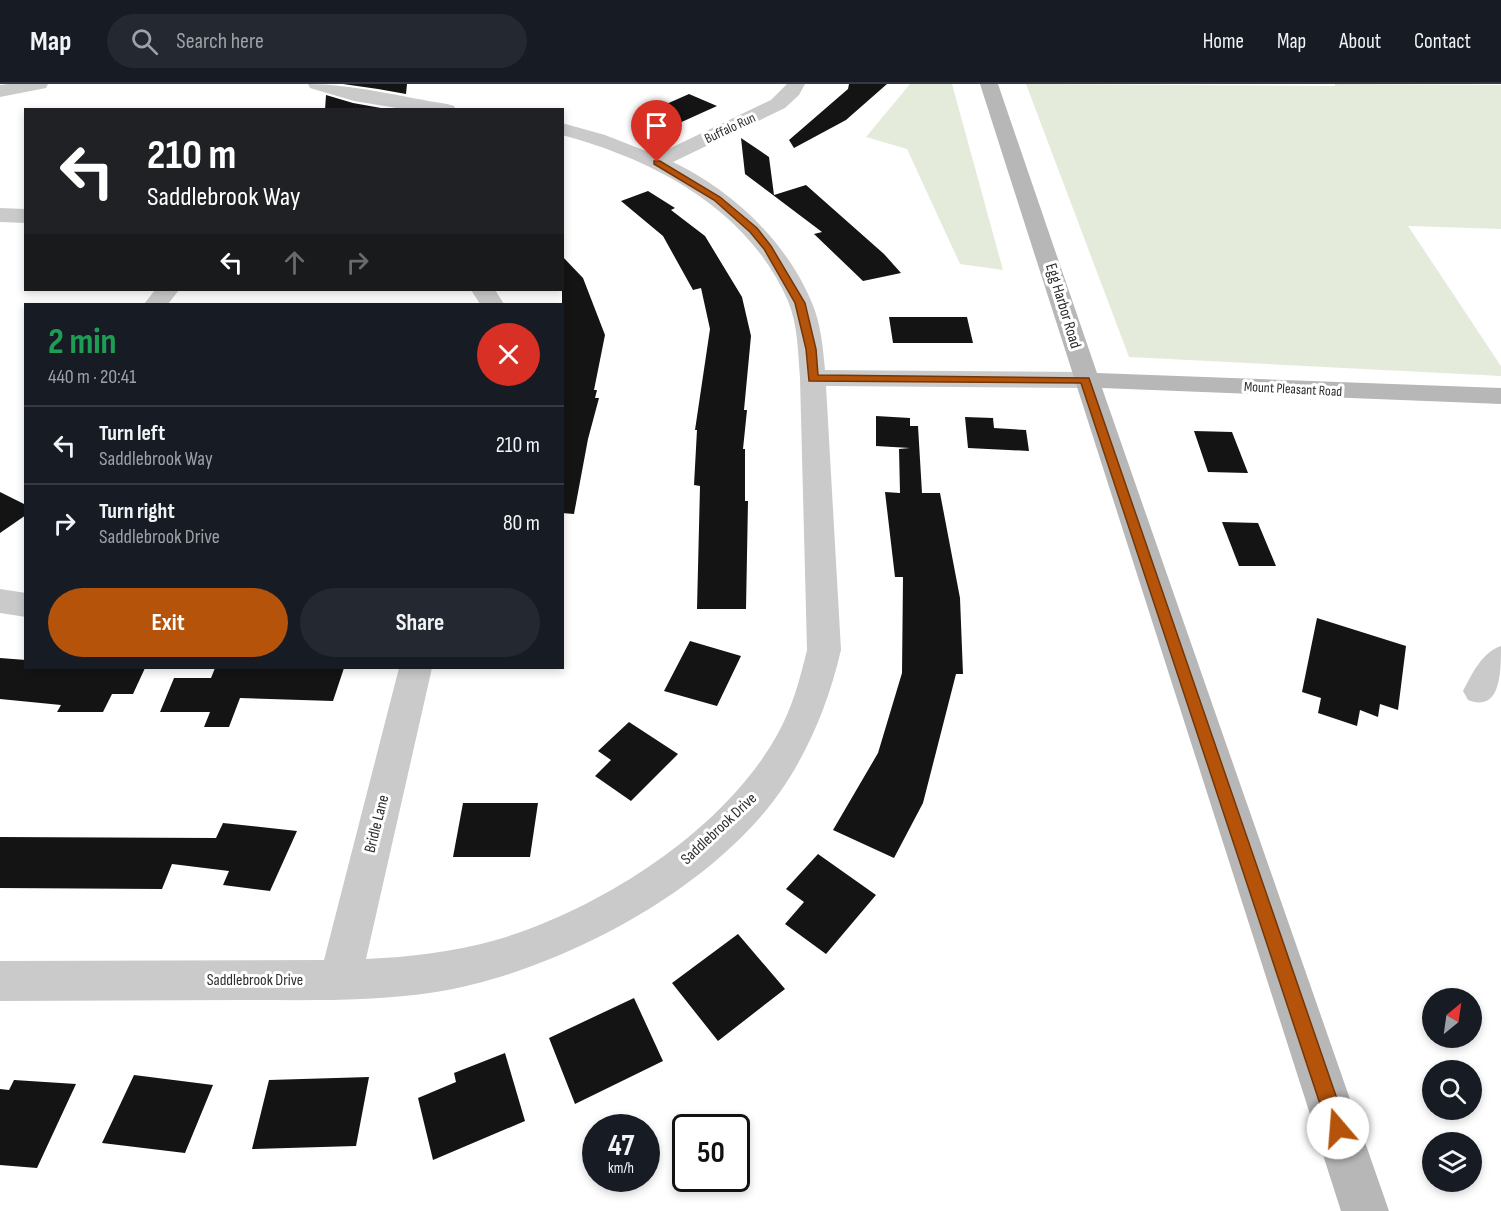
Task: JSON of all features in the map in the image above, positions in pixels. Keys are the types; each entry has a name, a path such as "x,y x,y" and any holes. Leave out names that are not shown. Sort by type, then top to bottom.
{"main road":[{"name":"Egg Harbor Road","path":"989,84 1365,1211"},
{"name":"Mount Pleasant Road","path":"1086,380 1501,396"}],"street":[{"path":"0,91 38,84"},
{"path":"316,84 354,96 434,108"},
{"name":"Buffalo Run","path":"657,162 778,104 796,84"},
{"name":"Saddlebrook Drive","path":"0,981 340,980 409,976 464,967 554,938 649,888 691,857 754,798 797,733 818,678 824,650 811,349 800,303 768,248 754,230 717,198 657,162 609,143 564,130"},
{"path":"0,215 24,216"},
{"path":"157,303 166,291"},
{"path":"813,378 1086,380"},
{"path":"0,601 24,605"},
{"path":"1480,691 1501,659"},
{"name":"Bridle Lane","path":"340,980 415,669"}],"green space":[{"path":"910,84 952,84 1003,270 960,264 907,149 866,137"},
{"path":"1026,84 1501,85 1501,229 1408,226 1501,366 1501,376 1129,357"}],"building":[{"path":"343,84 407,84 406,94"},
{"path":"849,84 887,84 846,120 794,148 789,140 848,89"},
{"path":"689,94 717,106 675,125 646,113"},
{"path":"326,95 381,108 325,108"},
{"path":"741,138 769,157 774,195 806,185 884,254 901,273 863,281 814,234 822,232 745,174"},
{"path":"648,191 675,208 671,210 705,236 742,297 751,336 743,449 745,449 745,501 748,501 746,609 697,609 700,486 694,485 697,430 695,430 710,329 701,288 693,290 663,236 621,201"},
{"path":"564,258 583,278 605,335 594,390 597,390 595,398 599,398 588,439 574,514 564,513 564,303 562,303"},
{"path":"889,317 967,317 973,343 893,343"},
{"path":"876,416 910,418 910,426 918,426 922,493 940,493 960,598 963,674 956,674 923,803 894,858 833,830 878,753 902,673 903,577 895,577 885,492 900,493 899,449 910,448 876,446"},
{"path":"965,417 993,418 994,428 1026,430 1029,451 968,448"},
{"path":"1194,431 1232,432 1248,473 1208,472"},
{"path":"0,492 24,504 24,516 0,533"},
{"path":"1222,522 1258,523 1276,566 1239,566"},
{"path":"1317,618 1406,646 1398,710 1380,704 1378,717 1360,710 1357,726 1318,713 1321,698 1302,692"},
{"path":"690,641 741,656 717,706 664,691"},
{"path":"0,658 24,660 24,669 145,669 133,694 112,694 103,712 57,712 61,705 0,699"},
{"path":"215,669 344,669 333,701 240,698 229,727 204,727 210,712 160,712 174,678 211,678"},
{"path":"629,722 678,754 631,801 595,776 611,760 598,751"},
{"path":"463,803 538,803 530,857 453,857"},
{"path":"223,823 297,831 270,891 223,885 229,871 172,864 162,889 0,888 0,837 216,838"},
{"path":"818,854 876,895 826,954 785,924 804,902 786,889"},
{"path":"738,934 785,989 718,1041 672,983"},
{"path":"634,998 663,1061 575,1104 549,1038"},
{"path":"505,1053 525,1121 433,1160 418,1098 456,1082 454,1073"},
{"path":"134,1075 213,1085 185,1153 102,1143"},
{"path":"369,1077 356,1146 252,1149 269,1080"},
{"path":"14,1080 76,1084 37,1168 0,1165 0,1089 9,1090"}],"route":[{"path":"657,162 717,198 754,230 768,248 793,287 800,303 811,349 813,378 1086,380 1338,1128"}]}
